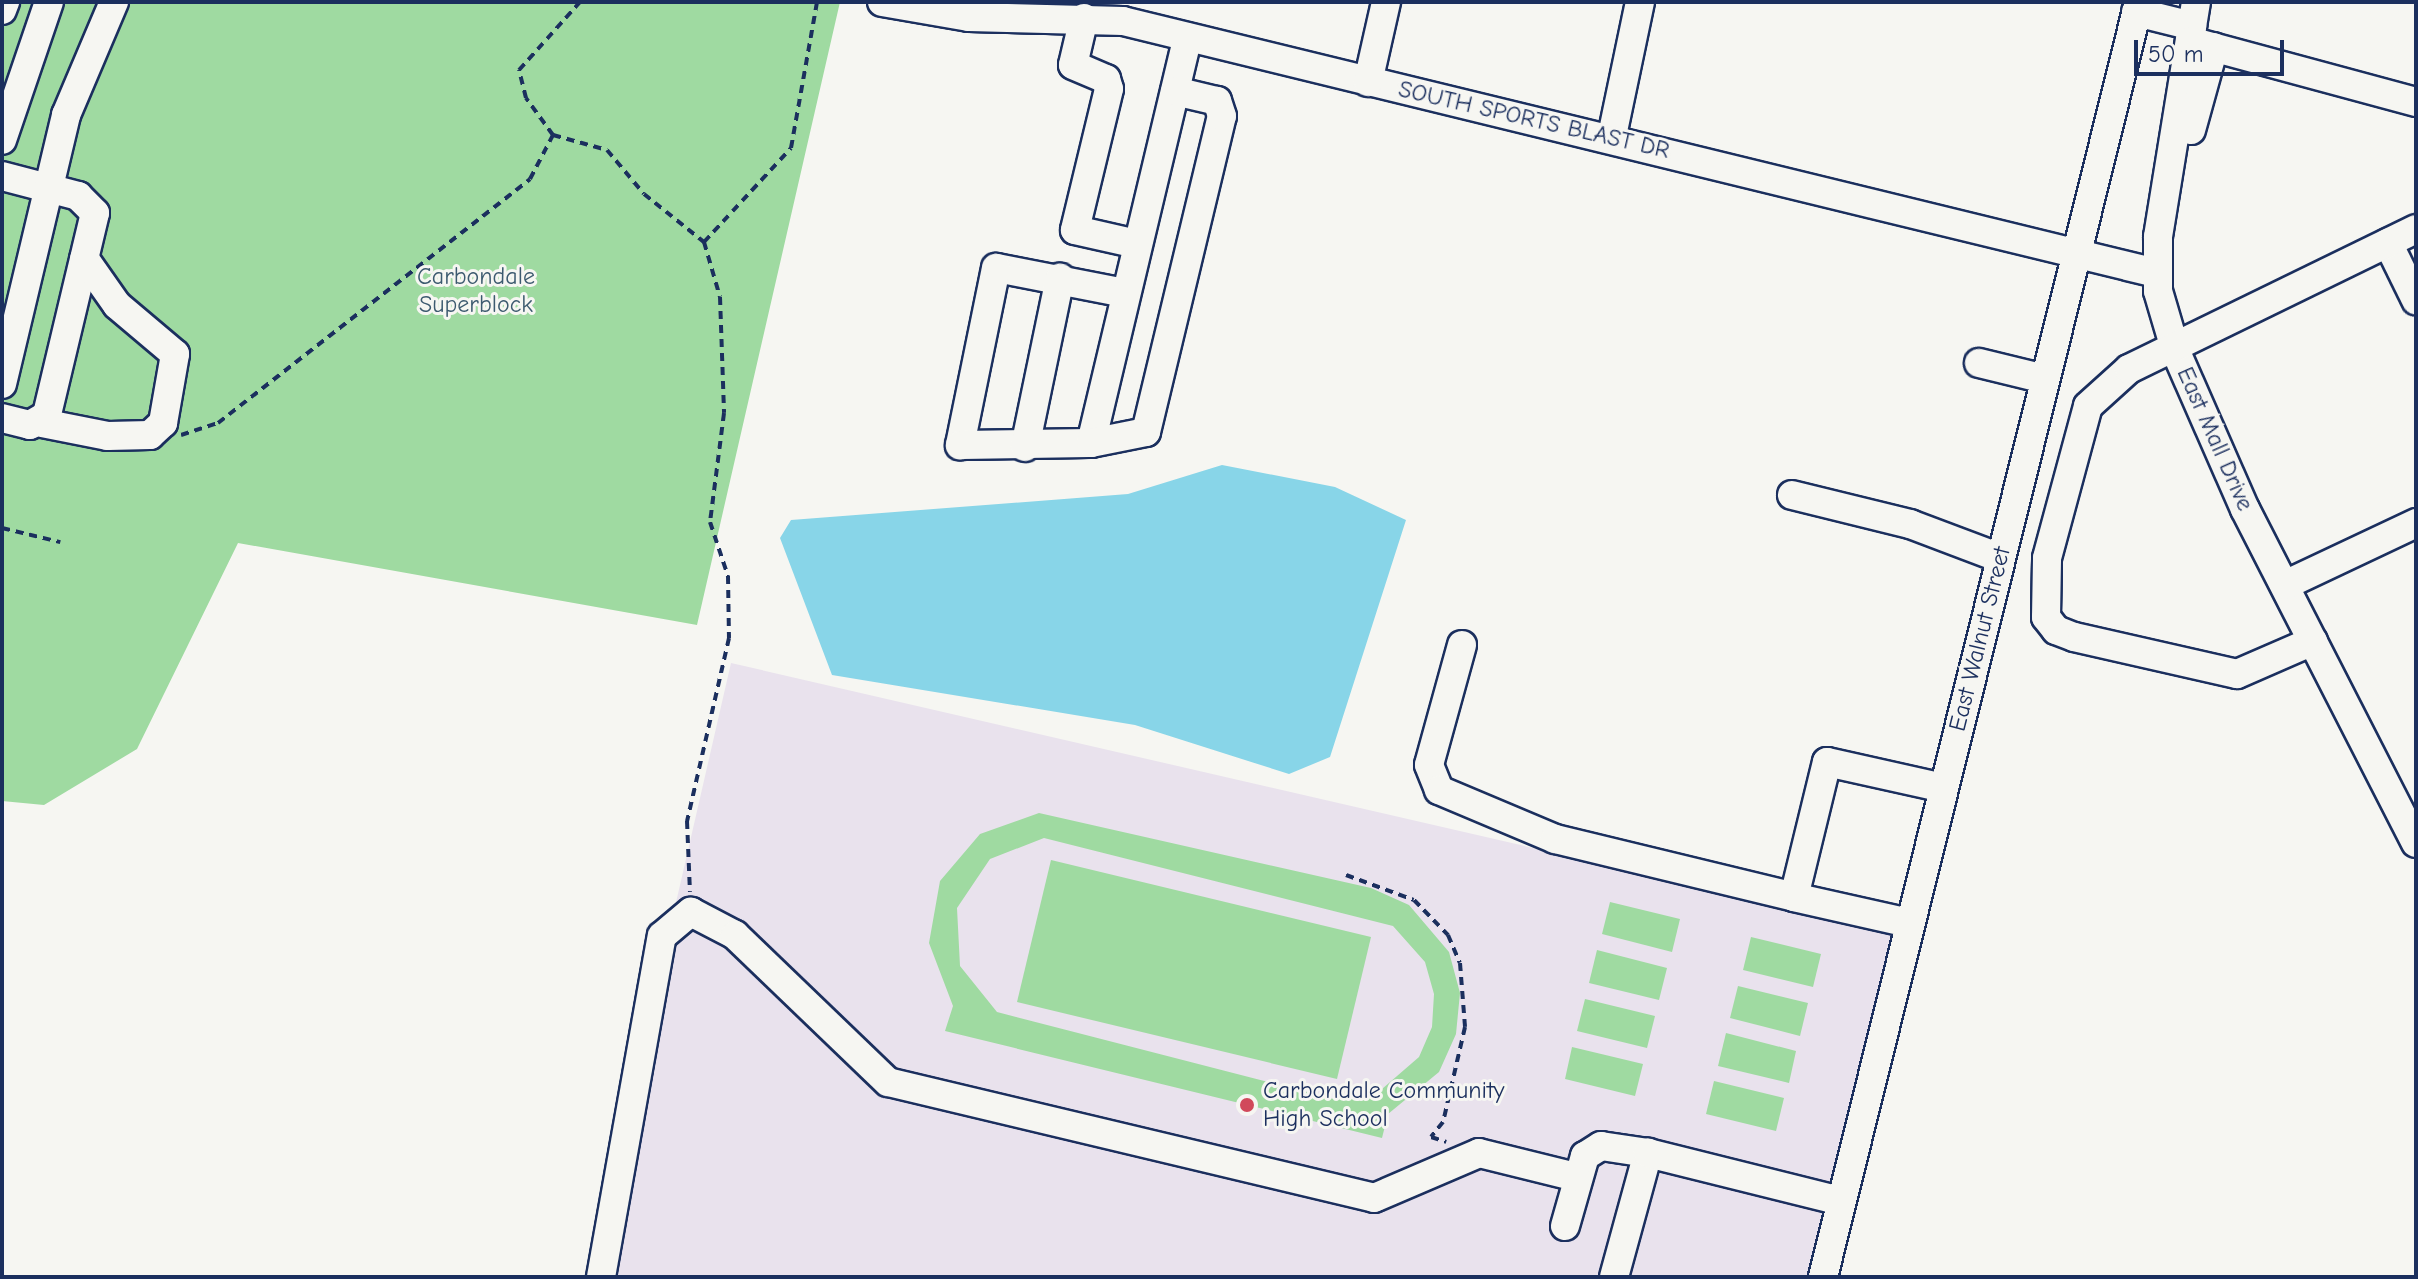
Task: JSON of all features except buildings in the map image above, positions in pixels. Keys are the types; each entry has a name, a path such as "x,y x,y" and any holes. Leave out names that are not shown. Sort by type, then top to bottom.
{"street":[{"path":"2,10 5,2"},
{"path":"2,140 49,2"},
{"path":"2,384 78,75 114,2"},
{"name":"SOUTH SPORTS BLAST DR","path":"882,2 987,18 1084,18 1188,37 1368,82 1612,136 2078,251 2157,267"},
{"path":"1368,82 1386,2"},
{"path":"1612,136 1640,2"},
{"path":"2138,7 2416,102"},
{"name":"East Walnut Street","path":"1823,1277 2138,7"},
{"path":"1084,18 1073,65 1106,79 1109,89 1075,230 1137,244"},
{"name":"East Mall Drive","path":"2198,29 2157,267 2175,348 2313,641 2407,803 2416,843"},
{"path":"1091,443 1188,37"},
{"path":"1125,293 1001,266 992,273 957,427 965,449 1091,443 1146,432 1208,177 1221,105 1175,91"},
{"path":"2,176 78,196 95,213 42,423"},
{"path":"2313,641 2237,674 2074,637 2056,630 2046,617 2047,558 2088,406 2129,369 2416,229"},
{"path":"2388,243 2416,300"},
{"path":"2,418 108,436 158,430 175,354 117,305 84,258"},
{"path":"1025,447 1060,278"},
{"path":"1979,363 2045,379"},
{"path":"1792,495 1910,524 2000,558"},
{"path":"2285,585 2416,523"},
{"path":"1462,645 1429,765 1439,790 1555,839 1909,923"},
{"path":"1794,897 1827,762 1943,788"},
{"path":"601,1277 662,936 691,912 735,935 888,1082 1374,1198 1479,1153 1576,1177"},
{"path":"1565,1226 1576,1177 1585,1156 1601,1146 1648,1153 1841,1201"},
{"path":"1614,1277 1648,1153"}],"path":[{"path":"580,2 519,70 526,98 553,135 607,150 644,194 704,242 720,297 724,413 710,522 728,576 729,638 687,821 691,912"},
{"path":"704,242 791,148 817,2"},
{"path":"158,430 179,436 218,423 530,179 553,135"},
{"path":"2,528 60,542"},
{"path":"1346,875 1414,900 1448,935 1460,963 1465,1027 1443,1122 1431,1137"}],"shaded area":[{"name":"Carbondale Community High School","path":"731,663 1906,934 1823,1277 590,1277"}],"green space":[{"name":"Carbondale Superblock","path":"2,2 840,2 697,625 238,543 137,749 44,805 2,801"},
{"path":"1039,813 1371,888 1409,905 1449,952 1460,993 1456,1034 1439,1072 1388,1114 1382,1138 945,1031 953,1006 929,943 940,881 980,834","holes":["1044,838 1393,926 1425,962 1434,994 1432,1027 1419,1057 1382,1089 1334,1099 997,1012 960,966 957,908 990,859"]},
{"path":"1051,860 1371,937 1337,1079 1017,1002"},
{"path":"1610,902 1680,919 1672,952 1602,934"},
{"path":"1751,937 1821,954 1813,987 1743,970"},
{"path":"1597,950 1667,968 1659,1000 1589,983"},
{"path":"1738,986 1808,1003 1800,1036 1730,1018"},
{"path":"1585,999 1655,1016 1647,1048 1577,1031"},
{"path":"1726,1033 1796,1051 1789,1083 1718,1066"},
{"path":"1572,1047 1643,1064 1635,1096 1565,1079"},
{"path":"1714,1081 1784,1098 1776,1131 1706,1114"}],"water":[{"path":"1222,465 1335,487 1406,520 1330,757 1289,774 1135,725 832,675 780,538 791,520 1128,494"}],"place":[{"name":"Carbondale Community High School","path":"1247,1105"}]}
